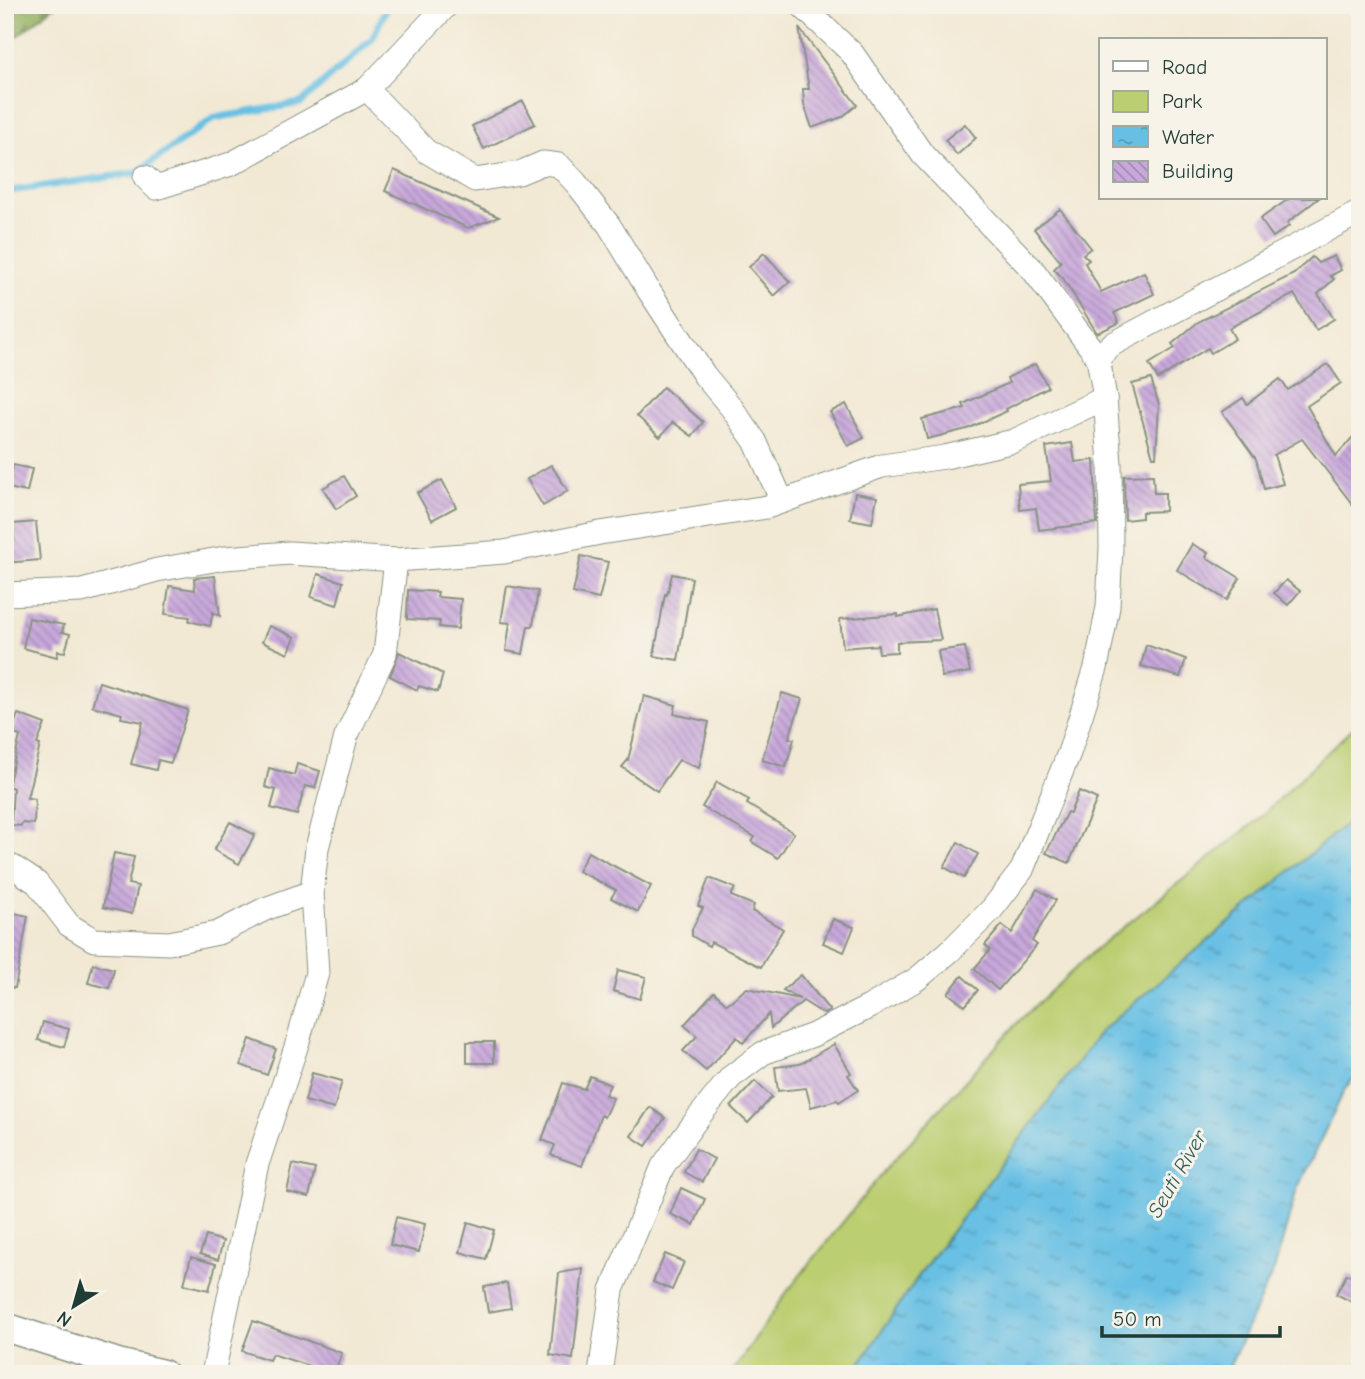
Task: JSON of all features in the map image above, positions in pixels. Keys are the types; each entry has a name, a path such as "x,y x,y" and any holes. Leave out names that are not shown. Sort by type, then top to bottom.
{"street":[{"path":"145,177 156,188 231,164 367,89 447,5"},
{"path":"600,1374 612,1290 663,1166 731,1077 763,1053 813,1035 917,979 992,909 1023,870 1069,753 1103,641 1108,607 1111,548 1110,464 1105,398 1098,358 1033,270 923,155 852,53 801,5"},
{"path":"367,89 426,151 475,180 519,173 542,163 559,165 609,225 705,376 732,407 755,441 782,501"},
{"path":"1098,358 1111,345 1360,212"},
{"path":"5,594 82,591 157,570 225,558 290,553 396,560 504,552 600,533 767,506 883,466 946,457 1014,441 1105,398"},
{"path":"213,1374 257,1164 299,1038 317,973 312,892 317,848 346,737 385,654 396,560"},
{"path":"5,865 13,867 37,883 69,925 94,940 169,943 218,933 265,909 312,892"},
{"path":"5,1327 118,1363 163,1374"}],"green space":[{"path":"5,5 56,5 5,46"},
{"path":"1360,721 1360,812 1101,1031 923,1269 853,1374 731,1374 786,1293 884,1171 1020,1020 1096,949 1256,821"}],"water":[{"name":"Seuti River","path":"1360,812 1360,1071 1346,1087 1297,1189 1275,1267 1226,1374 853,1374 923,1270 1101,1031"}],"building":[{"path":"799,28 857,105 842,117 812,128 804,104 803,89 809,89"},
{"path":"523,101 535,124 484,149 472,126"},
{"path":"965,124 976,138 957,155 945,140"},
{"path":"394,170 499,217 468,228 385,191"},
{"path":"1287,200 1316,200 1273,237 1260,219"},
{"path":"1060,209 1091,248 1083,254 1089,260 1085,263 1101,292 1144,272 1154,294 1114,313 1119,323 1097,333 1063,278 1054,269 1061,262 1034,229"},
{"path":"764,253 790,282 774,296 749,267"},
{"path":"1334,256 1341,270 1330,276 1334,279 1318,294 1334,319 1316,330 1294,294 1229,328 1235,339 1211,353 1208,348 1158,379 1149,364 1175,348 1172,344 1198,322 1294,274 1312,257 1318,263"},
{"path":"1035,364 1048,387 1006,409 1007,411 967,429 927,439 922,419 965,408 963,404 1009,383 1007,378"},
{"path":"1328,364 1341,383 1307,406 1336,456 1360,429 1360,514 1302,439 1274,455 1283,484 1264,489 1256,459 1222,412 1243,398 1247,404 1280,379 1288,390"},
{"path":"1151,379 1159,405 1156,457 1153,457 1132,384"},
{"path":"663,387 703,422 692,436 673,422 660,437 637,416"},
{"path":"846,404 864,438 848,446 830,412"},
{"path":"1072,443 1075,462 1094,460 1097,523 1039,530 1036,508 1020,510 1018,484 1051,481 1046,447"},
{"path":"13,465 32,469 27,492 8,488"},
{"path":"551,465 568,491 543,506 527,479"},
{"path":"1153,475 1154,493 1165,493 1165,511 1142,512 1142,518 1125,520 1124,476"},
{"path":"344,476 356,496 336,509 323,488"},
{"path":"442,480 456,507 432,520 417,493"},
{"path":"855,493 877,497 872,523 850,519"},
{"path":"36,522 40,560 5,563 5,541 14,541 13,524"},
{"path":"1192,544 1208,553 1206,557 1240,578 1227,600 1177,570"},
{"path":"581,556 608,562 599,599 573,593"},
{"path":"318,574 343,582 337,605 311,597"},
{"path":"672,574 692,578 678,660 654,656 665,594 667,595"},
{"path":"215,576 220,616 213,612 210,626 189,621 190,617 165,614 169,586 195,590 194,578"},
{"path":"1286,580 1300,591 1288,605 1274,593"},
{"path":"507,586 538,591 533,626 528,626 523,654 506,651 510,623 501,622"},
{"path":"408,590 438,592 437,597 461,599 458,629 439,627 440,621 407,619"},
{"path":"934,609 941,640 897,642 897,652 879,653 878,645 843,648 840,619 898,614 898,617"},
{"path":"29,618 64,625 62,632 70,634 65,652 58,651 57,657 23,648"},
{"path":"269,626 295,637 288,654 262,642"},
{"path":"1146,645 1186,659 1180,677 1141,666"},
{"path":"965,647 970,672 942,677 938,651"},
{"path":"399,652 443,674 438,692 419,686 417,690 390,676"},
{"path":"99,682 188,710 171,763 158,760 156,770 131,764 143,722 121,718 122,714 92,706"},
{"path":"782,693 802,699 789,738 794,739 786,767 762,760"},
{"path":"644,696 676,705 674,714 709,722 699,768 679,760 657,791 622,767 628,760"},
{"path":"18,714 45,724 37,744 40,745 27,798 35,799 34,824 22,823 21,826 11,825 13,788 8,786 20,736 11,733"},
{"path":"297,764 320,771 315,788 305,786 297,815 271,808 276,790 265,787 269,768 294,775"},
{"path":"717,782 749,800 747,804 794,833 778,858 752,842 755,837 702,807"},
{"path":"1079,791 1097,799 1069,863 1046,853 1067,812 1070,813"},
{"path":"230,822 255,835 239,864 214,850"},
{"path":"958,842 978,854 964,878 944,867"},
{"path":"588,852 651,886 638,912 611,898 616,890 578,871"},
{"path":"114,853 134,857 128,884 138,886 132,914 103,907"},
{"path":"709,878 735,888 731,896 754,905 752,911 783,929 761,967 711,942 709,946 692,936 692,929 703,908 698,906"},
{"path":"1037,889 1056,900 1032,941 1037,945 998,990 974,969 990,950 985,945 1002,925 1012,933"},
{"path":"5,911 28,916 15,988 5,987"},
{"path":"833,919 854,927 844,952 823,943"},
{"path":"93,964 114,969 109,988 88,983"},
{"path":"618,970 646,977 640,999 613,991"},
{"path":"801,975 830,1011 824,1014 803,1001 771,1028 769,1014 743,1043 737,1037 706,1071 683,1051 697,1036 684,1025 714,992 727,1004 747,988 800,999 783,990"},
{"path":"962,976 978,990 965,1006 948,993"},
{"path":"43,1022 69,1029 64,1047 38,1040"},
{"path":"250,1039 276,1049 267,1075 241,1065"},
{"path":"467,1042 494,1042 494,1063 467,1063"},
{"path":"834,1044 858,1090 839,1102 837,1100 811,1107 806,1088 778,1091 775,1067 800,1064"},
{"path":"312,1073 342,1081 334,1109 305,1101"},
{"path":"590,1076 610,1085 605,1095 613,1098 604,1117 601,1115 582,1166 551,1155 555,1145 542,1140 563,1083 584,1089"},
{"path":"755,1081 772,1097 748,1123 731,1107"},
{"path":"650,1107 665,1118 646,1146 631,1136"},
{"path":"696,1149 714,1159 702,1182 684,1172"},
{"path":"293,1164 315,1169 309,1197 287,1192"},
{"path":"681,1188 705,1199 694,1225 670,1214"},
{"path":"396,1217 425,1224 419,1252 390,1245"},
{"path":"468,1222 494,1230 486,1259 460,1252"},
{"path":"206,1236 223,1241 218,1260 200,1254"},
{"path":"665,1254 684,1262 672,1290 653,1282"},
{"path":"191,1257 216,1264 209,1290 184,1284"},
{"path":"583,1269 573,1359 550,1355 559,1273"},
{"path":"1347,1274 1360,1281 1360,1306 1336,1294"},
{"path":"507,1283 511,1308 488,1312 484,1287"},
{"path":"253,1321 342,1353 334,1374 272,1354 269,1360 242,1351"}],"waterway":[{"path":"5,195 10,191 136,173 214,118 301,103 372,39 388,5"}]}
